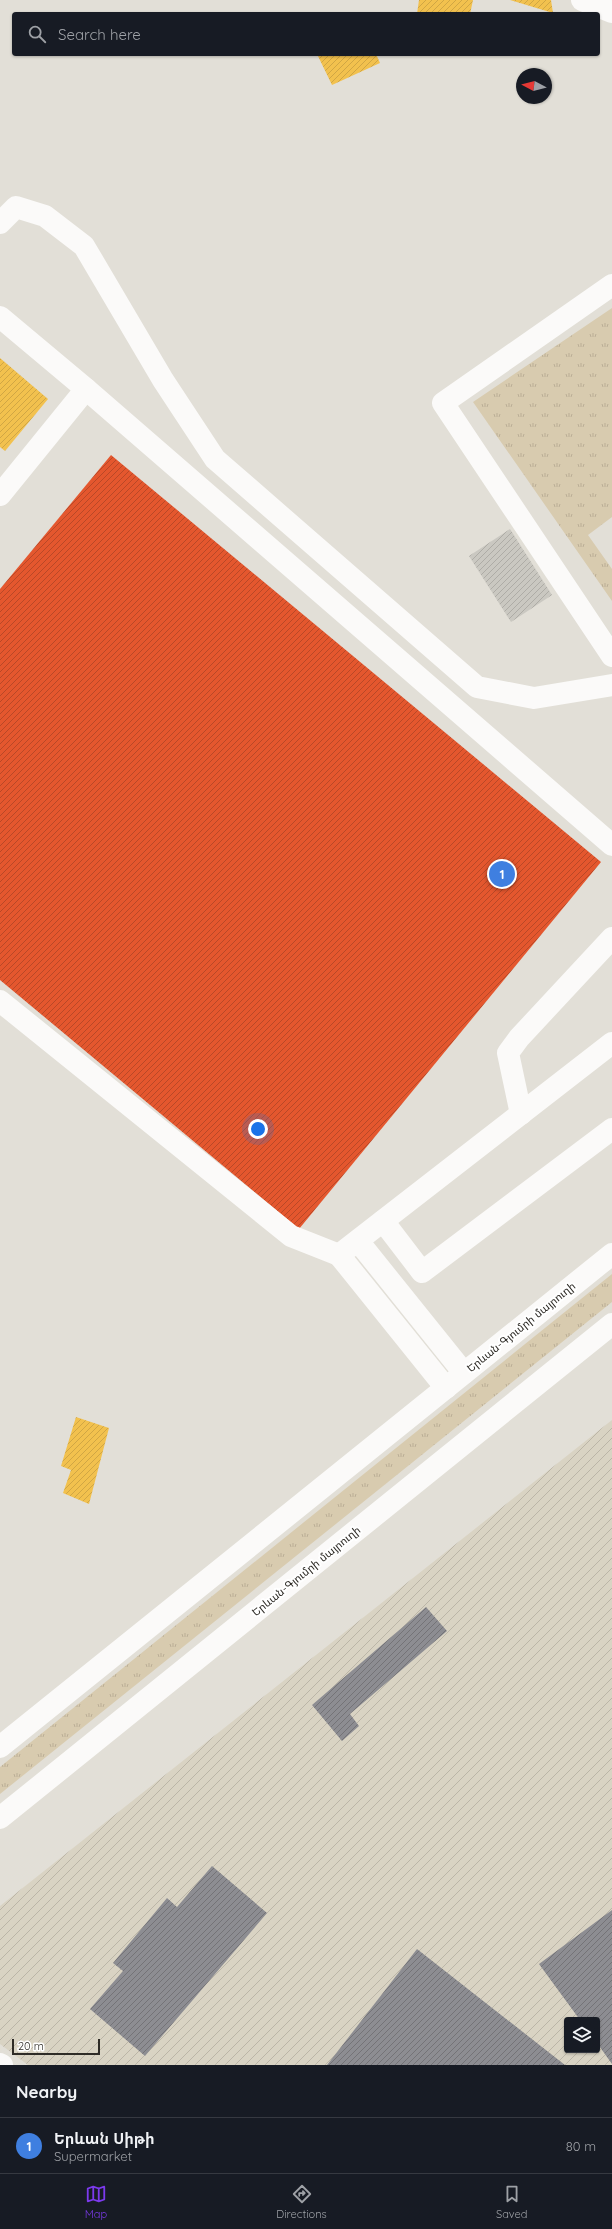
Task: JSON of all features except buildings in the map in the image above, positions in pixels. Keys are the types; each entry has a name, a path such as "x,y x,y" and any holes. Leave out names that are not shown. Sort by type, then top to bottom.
{"main road":[{"path":"582,0 612,12"},
{"path":"0,223 16,207 45,216 84,246 163,380 215,459 477,687 534,698 612,685"},
{"path":"612,286 443,403 612,656"},
{"path":"0,318 86,389 612,845"},
{"path":"0,495 86,389"},
{"path":"521,1114 508,1054 519,1038 612,938"},
{"path":"0,1001 291,1236 339,1255 446,1388"},
{"path":"339,1255 612,1043"},
{"path":"382,1221 422,1272 612,1129"},
{"path":"358,1241 464,1373"},
{"name":"Երևան-Գյումրի մայրուղի","path":"0,1747 612,1254"},
{"name":"Երևան-Գյումրի մայրուղի","path":"0,1818 612,1324"}],"shaded area":[{"path":"612,1420 612,2065 28,2065 0,2044 0,1906"}],"green space":[{"path":"612,308 612,517 588,535 612,569 612,601 473,402"},
{"path":"612,1274 612,1302 0,1794 0,1767"}],"place":[{"name":"Երևան Սիթի","path":"502,874"}]}
